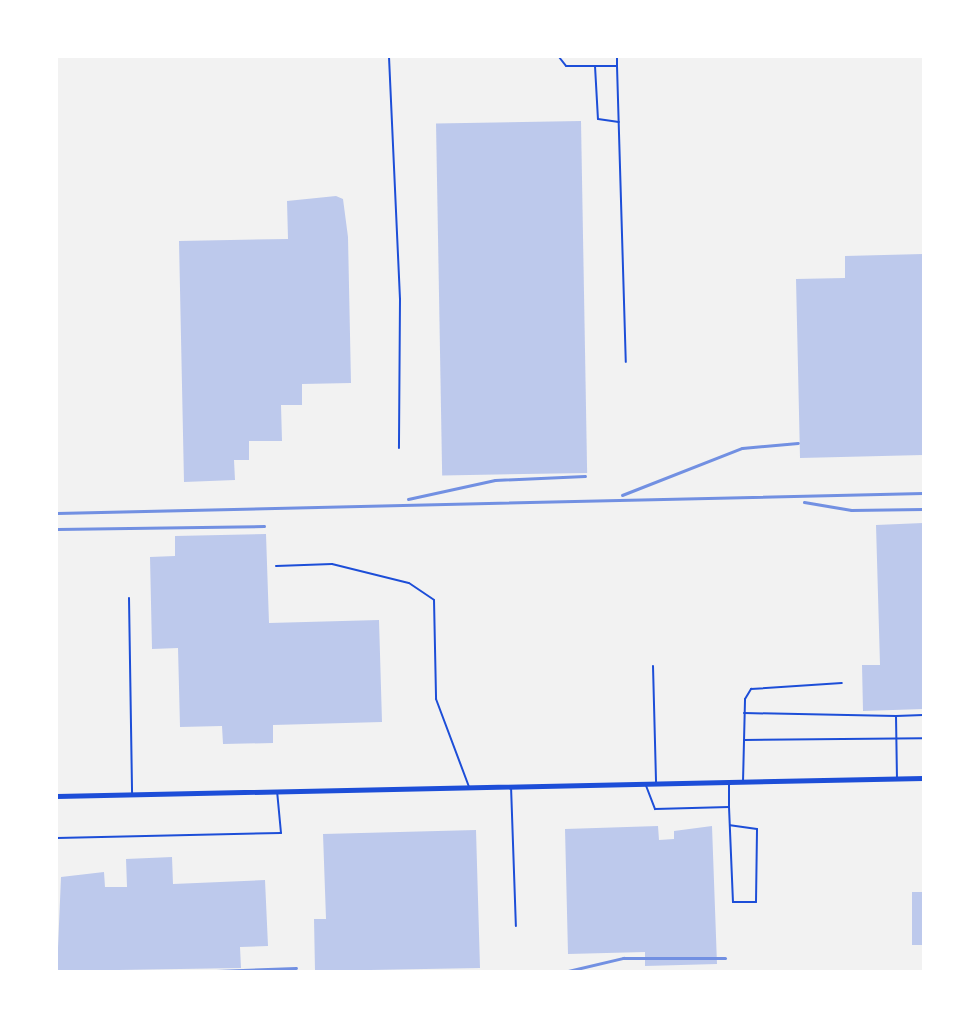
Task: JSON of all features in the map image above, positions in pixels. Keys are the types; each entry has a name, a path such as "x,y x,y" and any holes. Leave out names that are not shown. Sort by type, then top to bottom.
{"street":[{"path":"57,796 923,778"}],"lane":[{"path":"389,57 400,299 399,448"},
{"path":"559,57 566,66 617,66"},
{"path":"617,57 626,362"},
{"path":"596,66 598,119 619,122"},
{"path":"276,566 332,564 409,583 434,600 436,699 469,787"},
{"path":"129,598 132,795"},
{"path":"653,666 656,783"},
{"path":"743,782 745,699 760,684 842,683"},
{"path":"744,713 923,716"},
{"path":"896,716 897,778"},
{"path":"744,740 923,738"},
{"path":"729,782 729,807 733,902 756,902 757,829 730,825"},
{"path":"645,783 656,809 729,807"},
{"path":"511,786 516,926"},
{"path":"57,838 281,833 277,791"}],"building":[{"path":"581,121 587,473 442,475 436,124"},
{"path":"336,196 343,199 348,237 351,383 302,384 302,405 281,405 282,441 249,441 249,460 234,460 235,480 184,482 179,241 288,239 287,201"},
{"path":"923,254 923,455 800,458 796,279 845,278 845,256"},
{"path":"923,523 923,709 863,711 862,665 880,665 876,525"},
{"path":"266,534 269,623 379,620 382,722 273,725 273,743 223,744 222,726 180,727 178,648 152,649 150,557 175,556 175,536"},
{"path":"658,826 659,840 674,839 674,831 712,826 717,964 645,966 645,952 568,954 565,829"},
{"path":"476,830 480,968 315,971 314,919 326,919 323,834"},
{"path":"172,857 173,884 265,880 268,946 240,947 241,968 57,971 61,877 104,872 105,887 127,887 126,859"},
{"path":"912,892 923,892 923,945 912,945"}],"railway":[{"path":"622,495 742,448 798,443"},
{"path":"408,499 495,480 585,476"},
{"path":"57,513 923,493"},
{"path":"804,502 851,510 923,509"},
{"path":"57,529 264,526"},
{"path":"568,971 623,958 725,958"},
{"path":"216,971 296,968"}]}
